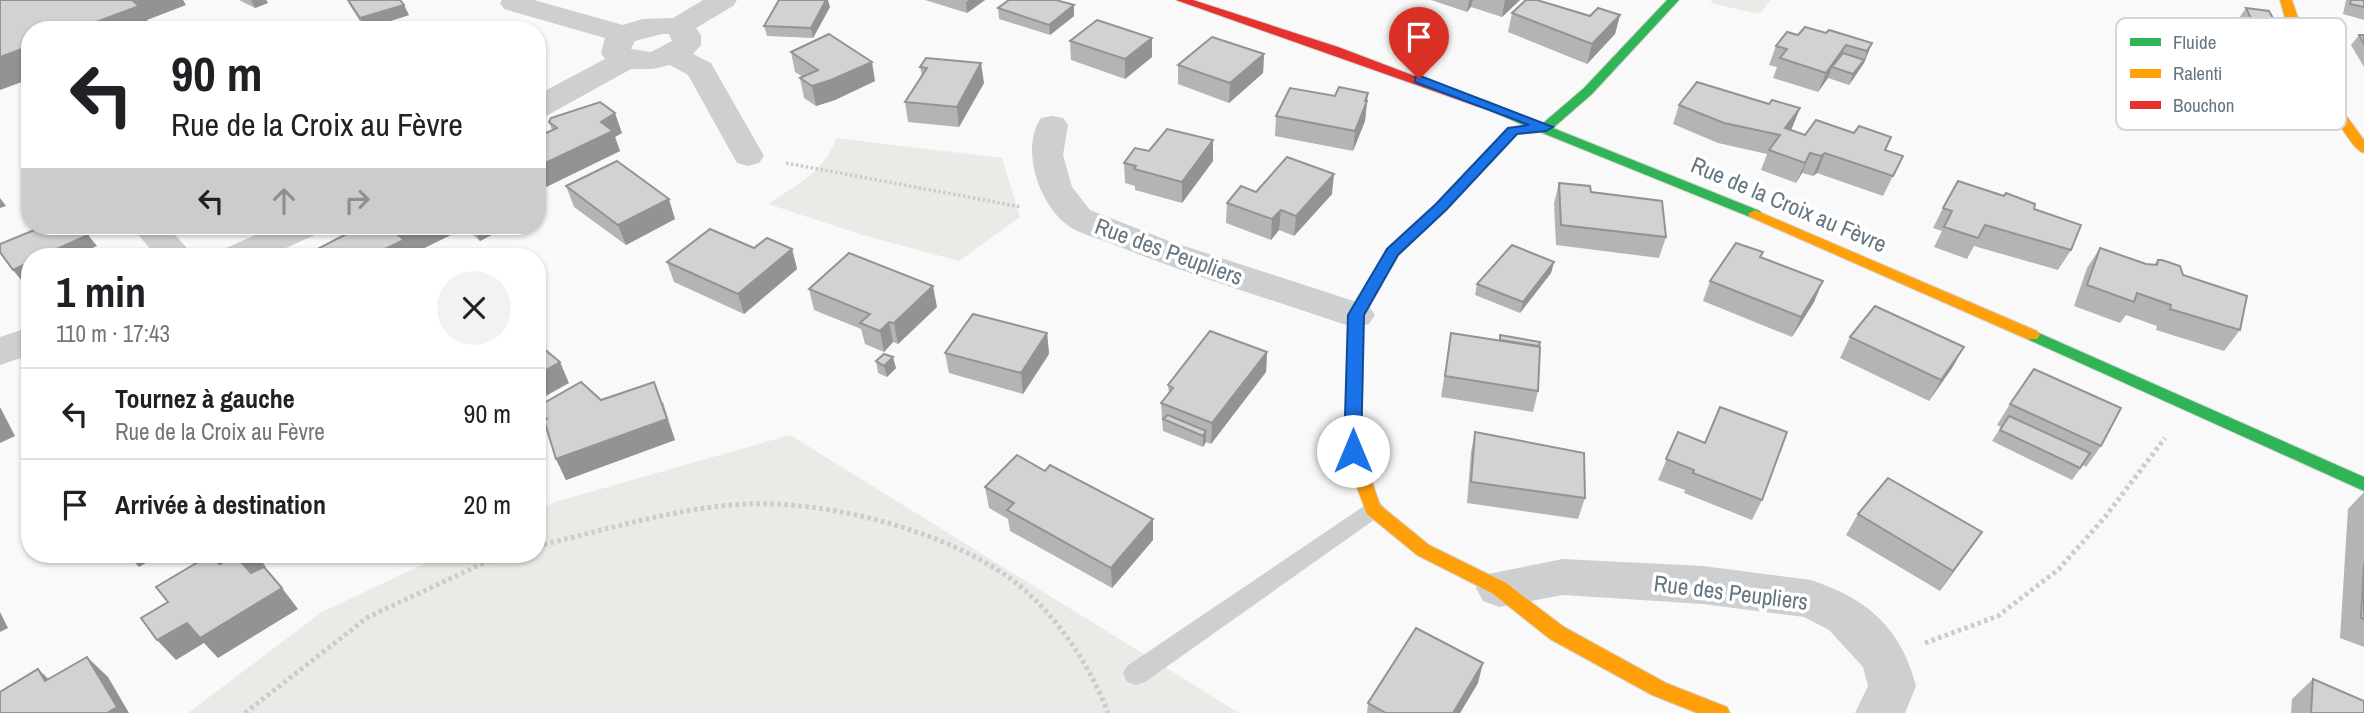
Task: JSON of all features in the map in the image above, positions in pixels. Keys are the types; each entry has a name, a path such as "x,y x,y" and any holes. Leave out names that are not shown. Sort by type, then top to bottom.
{"street":[{"path":"514,3 625,47 639,62 676,41 723,0"},
{"name":"Rue de la Croix au Fèvre","path":"1182,0 1419,79 1546,127 1793,229 2364,484"},
{"path":"1673,0 1588,91 1546,127 1513,131 1441,207 1392,252 1356,315 1353,451 1373,509 1423,550 1499,588 1557,633 1659,689 1720,713"},
{"path":"2286,0 2289,18"},
{"path":"676,41 700,69 748,156"},
{"path":"546,102 625,47"},
{"name":"Rue des Peupliers","path":"1052,125 1048,155 1056,189 1077,217 1157,249 1356,315"},
{"path":"2346,126 2364,149"},
{"path":"156,235 169,248"},
{"path":"257,248 285,235"},
{"path":"0,352 21,344"},
{"name":"Rue des Peupliers","path":"1499,588 1563,577 1703,585 1811,598 1845,616 1885,658"},
{"path":"1880,713 1892,686 1885,658"}],"lane":[{"path":"1136,674 1373,509"}],"path":[{"path":"748,156 1077,217"},
{"path":"1885,658 1997,617 2059,569 2105,517 2171,430 2193,407"},
{"path":"546,544 699,509 792,505 938,541 951,545 1021,587 1066,639 1103,696 1108,713"},
{"path":"245,713 368,617 482,563"}],"shaded area":[{"path":"1713,0 1771,0 1759,14 1710,3"},
{"path":"836,138 1002,158 1020,217 959,261 859,234 768,204 817,168 825,160"},
{"path":"790,435 1239,713 188,713 322,612 426,563 546,563 546,506"}],"building":[{"path":"0,0 132,0 139,6 99,21 21,21 21,49 0,57"},
{"path":"348,0 400,0 404,5 360,18"},
{"path":"779,0 826,0 811,28 764,26"},
{"path":"1009,0 1056,0 1074,5 1049,25 998,8"},
{"path":"1526,0 1537,0 1590,16 1598,8 1620,15 1592,44 1512,13"},
{"path":"2351,0 2364,0 2364,7 2350,4"},
{"path":"2246,8 2269,11 2273,18 2251,18"},
{"path":"1097,20 1152,38 1125,59 1070,41"},
{"path":"1805,27 1826,33 1829,30 1872,43 1867,51 1846,45 1826,73 1780,58 1787,49 1776,46 1787,32 1798,35"},
{"path":"829,34 872,62 812,86 800,78 818,70 791,52"},
{"path":"1212,37 1264,54 1230,83 1178,65"},
{"path":"1843,53 1864,60 1853,74 1832,67"},
{"path":"926,58 981,63 957,107 905,102 927,68 920,67"},
{"path":"1697,82 1769,104 1772,100 1800,108 1785,128 1805,135 1816,120 1854,133 1859,126 1891,137 1885,150 1903,156 1893,176 1825,153 1821,156 1810,153 1805,163 1769,150 1780,135 1724,123 1679,105"},
{"path":"1339,87 1368,93 1355,131 1276,116 1290,88 1335,96"},
{"path":"600,102 615,113 601,122 613,131 546,163 546,133 557,128 549,122 551,118"},
{"path":"1167,129 1213,140 1182,182 1134,169 1136,166 1124,163 1135,148 1149,151"},
{"path":"1287,157 1334,174 1296,216 1281,210 1272,219 1227,203 1241,186 1256,192"},
{"path":"617,161 669,199 618,225 566,186"},
{"path":"1958,181 2004,196 2006,193 2035,204 2034,209 2081,225 2071,250 1985,225 1978,238 1944,227 1952,211 1943,208"},
{"path":"1559,183 1590,186 1591,192 1662,201 1666,237 1561,225"},
{"path":"710,229 754,248 767,238 792,249 738,294 667,262"},
{"path":"22,235 88,235 59,248 21,248 21,266 13,270 0,252 0,244"},
{"path":"345,235 398,235 404,240 387,248 319,248"},
{"path":"1736,243 1763,252 1760,257 1823,281 1801,317 1710,281"},
{"path":"1512,245 1554,262 1523,302 1477,284"},
{"path":"2100,248 2146,264 2157,265 2158,260 2162,260 2180,266 2183,275 2247,296 2240,330 2170,309 2171,305 2137,293 2134,302 2087,285"},
{"path":"849,253 933,286 894,323 889,322 880,331 860,323 870,314 809,289"},
{"path":"1875,306 1964,347 1941,380 1850,337"},
{"path":"973,314 1047,333 1021,373 945,353"},
{"path":"1210,331 1267,352 1212,423 1161,403 1173,388 1168,385"},
{"path":"1451,333 1540,347 1538,391 1445,376"},
{"path":"1500,335 1540,342 1539,346 1500,340"},
{"path":"546,350 560,362 546,370"},
{"path":"884,354 893,357 884,366 876,361"},
{"path":"2034,369 2121,408 2101,446 2010,404"},
{"path":"581,382 601,400 654,382 667,419 556,459 546,426 546,402"},
{"path":"1720,407 1787,432 1762,500 1693,473 1694,470 1666,459 1678,432 1705,443"},
{"path":"1168,415 1206,431 1203,436 1163,419"},
{"path":"2009,416 2090,453 2080,468 2000,430"},
{"path":"1475,432 1584,453 1585,498 1471,482"},
{"path":"1017,455 1045,471 1050,465 1153,519 1111,568 1007,510 1014,503 985,487"},
{"path":"1888,478 1982,532 1953,571 1858,514"},
{"path":"196,563 242,563 251,573 264,567 282,588 200,638 187,623 157,640 141,618 168,602 156,587"},
{"path":"2364,563 2364,619 2361,618"},
{"path":"1416,628 1483,663 1453,713 1386,713 1368,703"},
{"path":"87,657 117,707 107,713 0,713 0,692 38,669 45,681"},
{"path":"2313,679 2364,701 2364,713 2311,713"}],"traffic: fast":[{"path":"1356,461 1353,451 1356,315 1392,252 1441,207 1513,131 1546,127 1588,91 1673,0"},
{"path":"1480,103 1755,214"},
{"path":"2032,335 2364,484"}],"traffic: slow":[{"path":"2286,0 2291,18"},
{"path":"2346,125 2364,149"},
{"path":"1755,214 2032,335"},
{"path":"1356,461 1373,509 1423,550 1499,588 1557,633 1659,689 1720,713"}],"traffic: jam":[{"path":"1182,0 1334,50 1480,103"}],"route":[{"path":"1353,451 1356,315 1392,252 1441,207 1513,131 1546,127 1419,79"}]}
